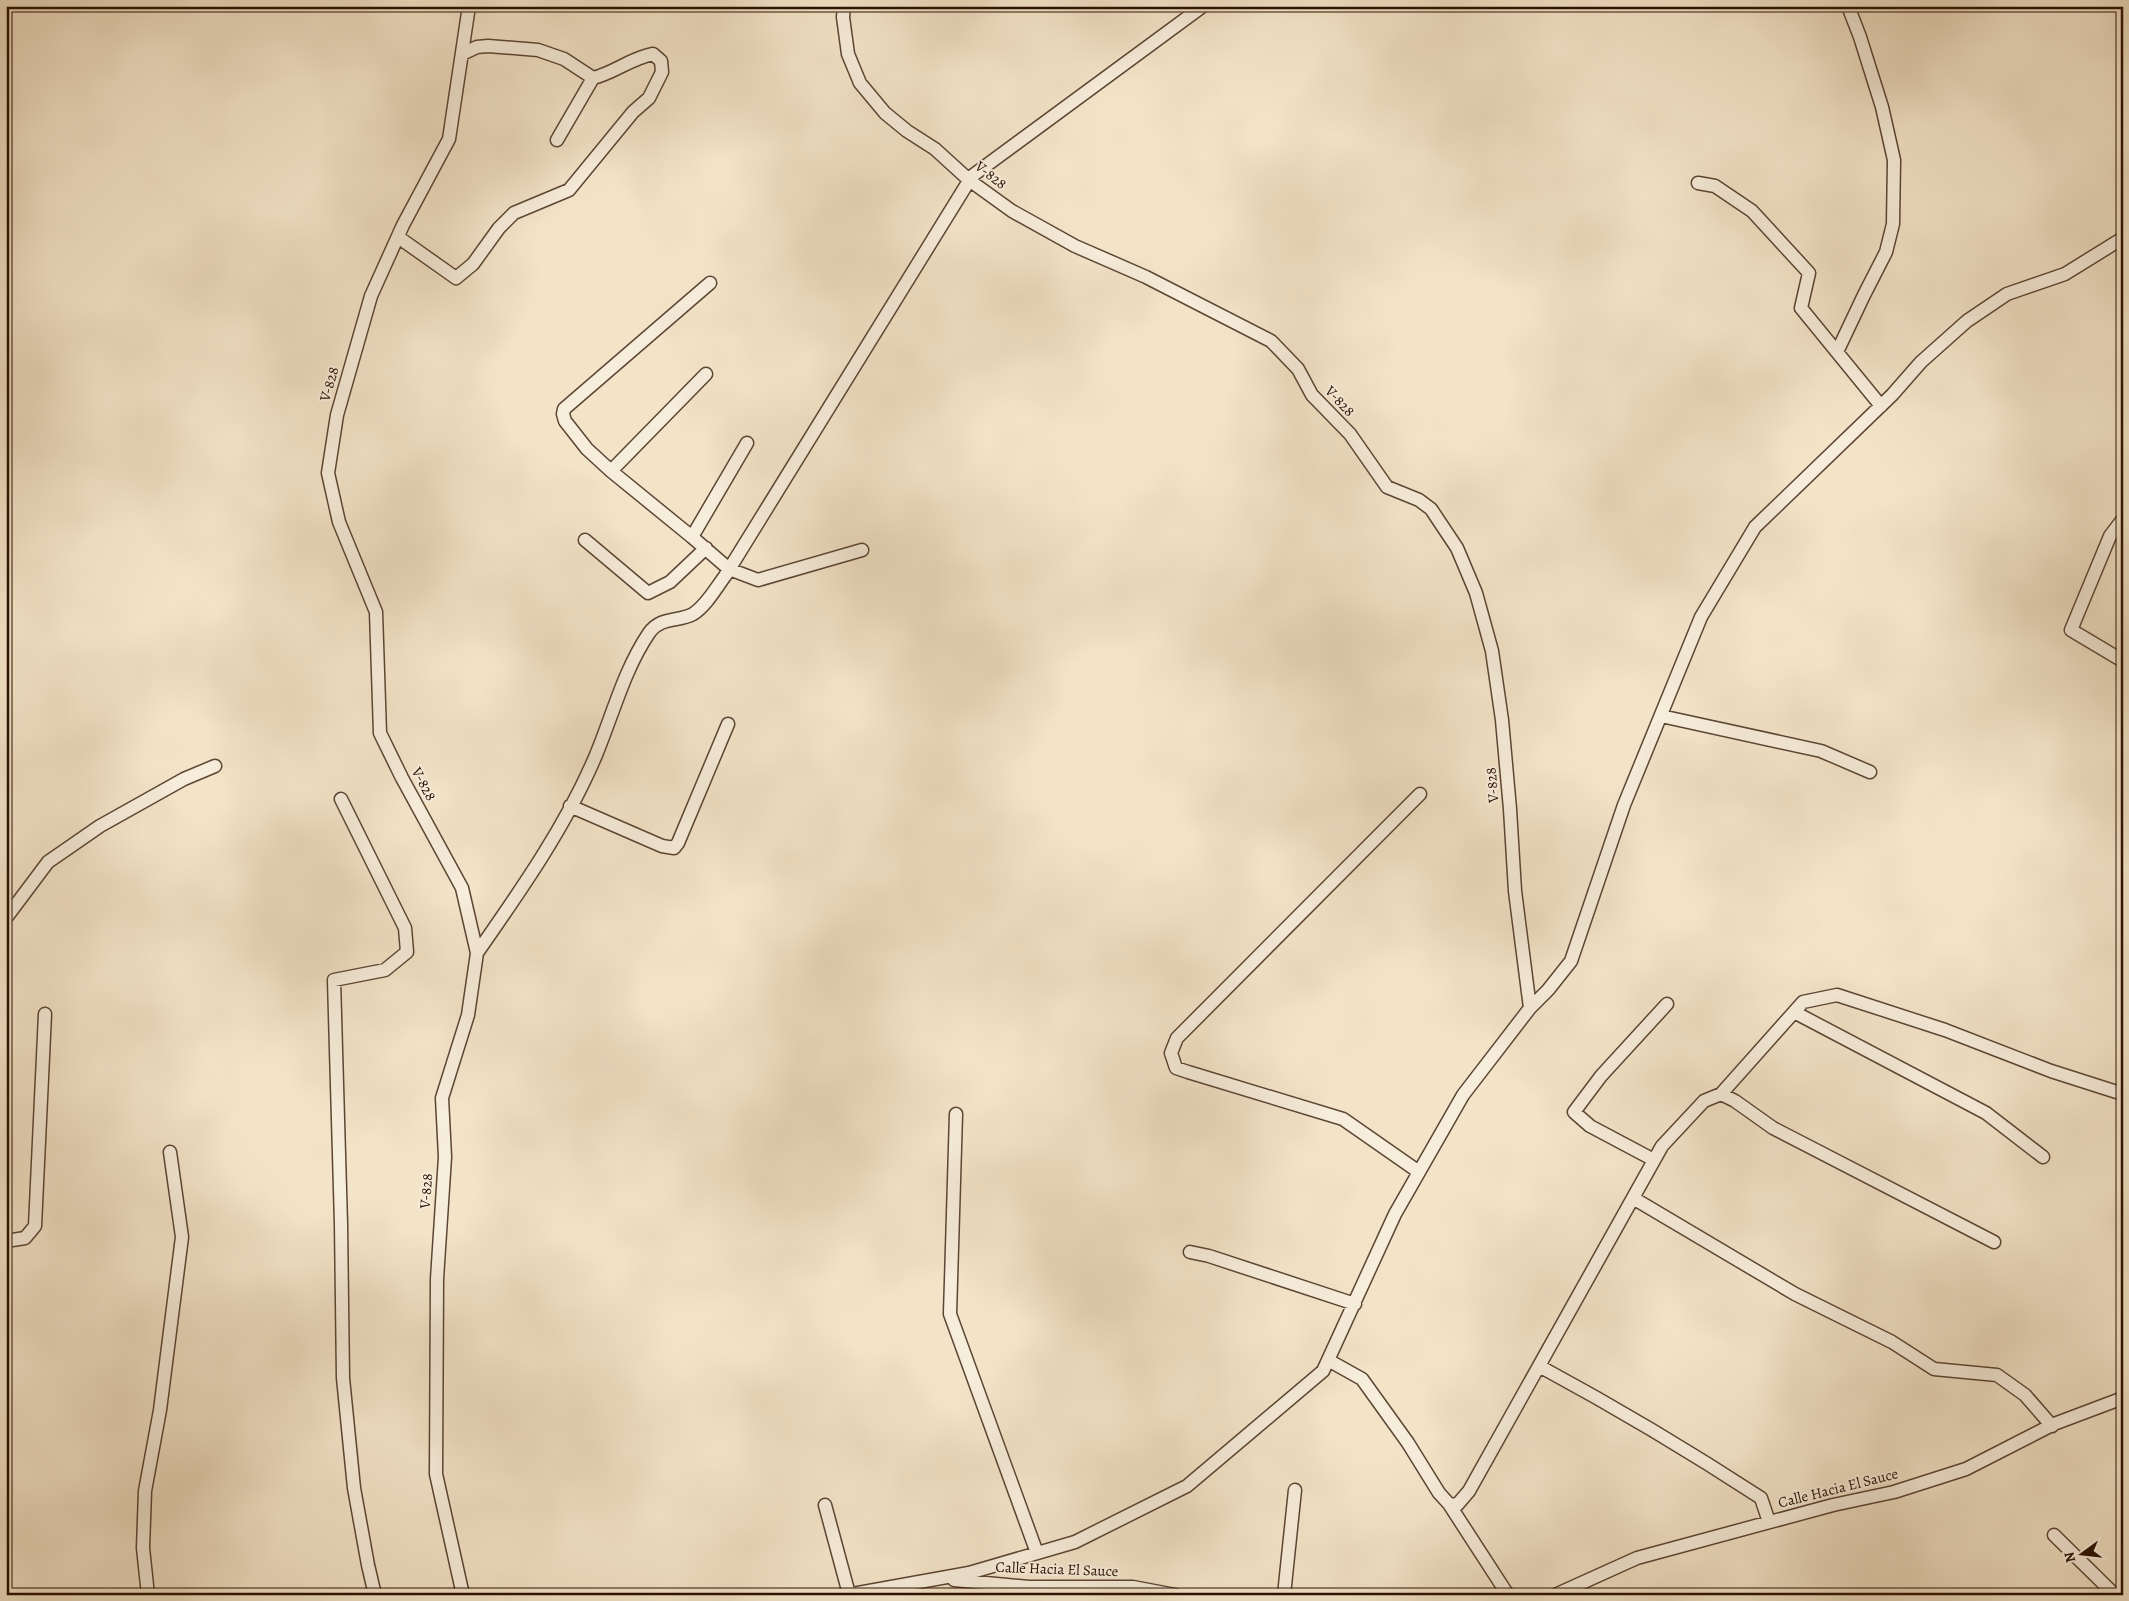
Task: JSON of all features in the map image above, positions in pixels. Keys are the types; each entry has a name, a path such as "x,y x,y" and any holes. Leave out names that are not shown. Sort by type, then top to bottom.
{"street":[{"name":"V-828","path":"463,1595 436,1474 437,1279 445,1156 442,1098 468,1014 477,953 462,888 402,778 380,733 376,612 339,522 328,472 337,415 371,296 398,237 449,139 469,6"},
{"name":"V-828","path":"844,6 843,17 848,54 860,84 885,113 935,149 969,180 1012,211 1075,246 1146,277 1271,341 1298,369 1312,395 1350,434 1387,487 1419,500 1431,509 1457,548 1476,593 1492,651 1505,750 1515,891 1530,1008"},
{"path":"477,953 522,889 570,806 596,755 619,693 636,655 650,630 666,620 693,614 709,598 729,570 972,176 1202,6"},
{"path":"1837,352 1886,252 1893,224 1894,160 1882,107 1848,6"},
{"path":"462,54 477,47 488,46 538,50 564,59 593,78"},
{"path":"398,237 456,278 473,264 499,228 514,213 569,190 633,112 649,98 662,72 660,60 653,54 640,56 604,75 593,78 558,140"},
{"path":"1698,183 1715,186 1752,211 1809,273 1801,308 1881,406"},
{"path":"825,1505 848,1594 969,1573 1075,1542 1187,1486 1323,1371 1395,1214 1463,1095 1530,1008 1548,990 1571,961 1624,806 1701,617 1755,527 1881,406 1920,362 1967,321 2007,294 2065,274 2123,238"},
{"path":"710,283 564,409 565,421 587,449 611,471 706,548 729,570 758,580 862,550"},
{"path":"611,471 706,374"},
{"path":"692,537 747,443"},
{"path":"2123,519 2110,536 2071,630 2123,661"},
{"path":"585,540 648,593 670,582 706,548"},
{"path":"1661,716 1821,751 1870,772"},
{"path":"570,806 662,846 674,848 678,843 728,724"},
{"path":"6,918 48,862 100,826 184,779 214,766"},
{"path":"1419,1172 1343,1119 1176,1068 1170,1053 1177,1038 1420,794"},
{"path":"341,799 405,928 407,952 385,970 334,980 343,1378 354,1488 375,1595"},
{"path":"1450,1504 1457,1505 1470,1491 1662,1146 1704,1101 1720,1094 1803,1002 1837,995 1945,1030 2051,1072 2123,1094"},
{"path":"1654,1160 1590,1126 1574,1112 1601,1076 1667,1004"},
{"path":"1794,1012 1986,1113 2043,1157"},
{"path":"6,1241 25,1238 35,1226 45,1014"},
{"path":"1720,1094 1735,1101 1773,1128 1994,1242"},
{"path":"956,1114 950,1314 1037,1554"},
{"path":"148,1595 143,1548 145,1491 160,1410 182,1237 170,1152"},
{"path":"1633,1198 1795,1294 1892,1342 1934,1369 1997,1374 2025,1395 2052,1426"},
{"path":"1190,1252 1209,1256 1355,1304"},
{"path":"1328,1360 1362,1379 1408,1443 1440,1493 1450,1504 1508,1595"},
{"path":"1539,1366 1581,1388 1704,1461 1761,1498 1769,1522"},
{"name":"Calle Hacia El Sauce","path":"1555,1595 1637,1558 1833,1505 1894,1492 1966,1468 2052,1426 2121,1403"},
{"path":"1284,1595 1295,1490"},
{"path":"2054,1535 2115,1595"},
{"name":"Calle Hacia El Sauce","path":"937,1579 1076,1591 1133,1587 1175,1595"}]}
